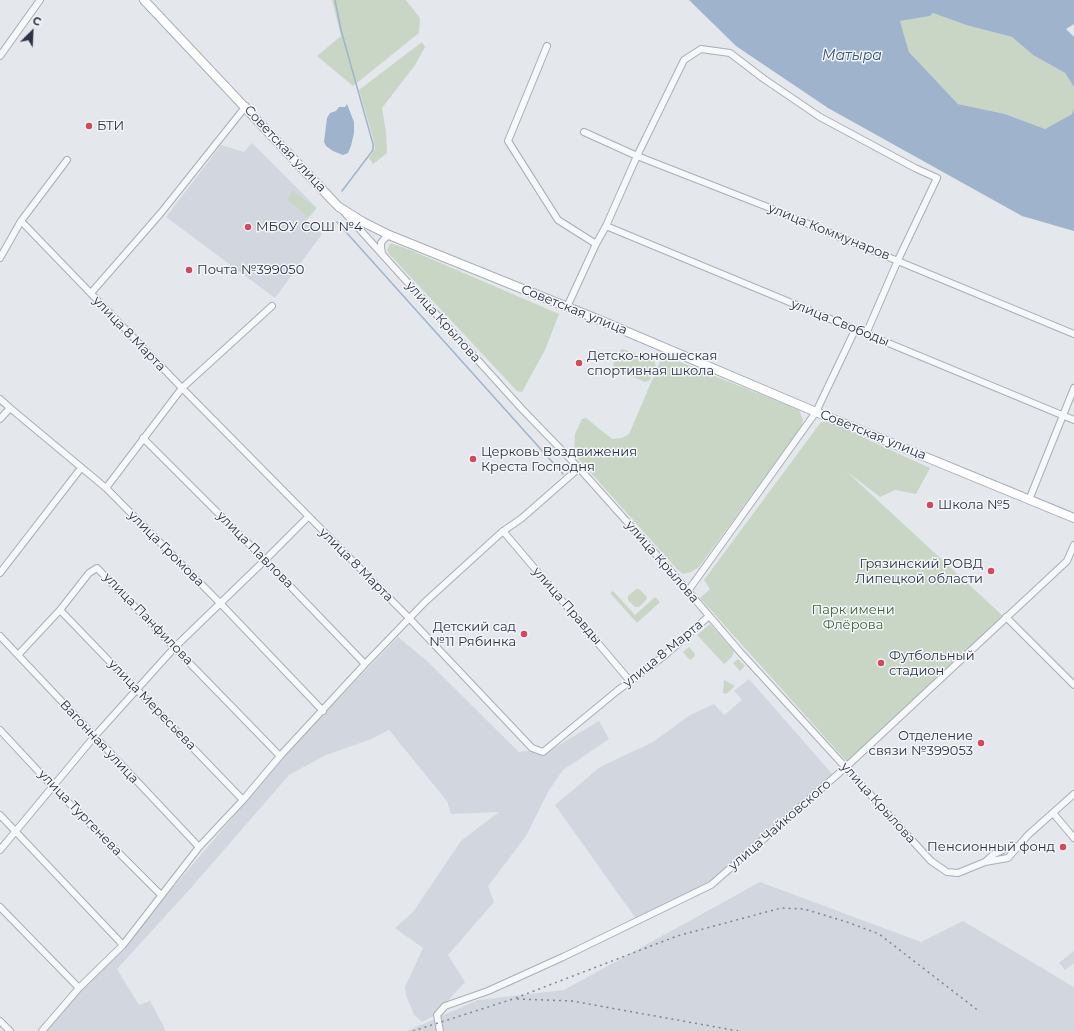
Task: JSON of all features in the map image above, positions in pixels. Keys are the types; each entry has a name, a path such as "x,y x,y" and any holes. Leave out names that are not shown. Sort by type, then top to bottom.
{"main road":[{"name":"Советская улица","path":"144,0 246,106 339,207 363,222 389,235 567,307 816,412 1074,518"}],"street":[{"path":"0,56 40,0"},
{"path":"548,46 508,141 558,220 596,244"},
{"path":"567,307 596,244 606,226 637,156 684,60 701,49 730,53 820,118 937,178 898,260 866,334"},
{"path":"91,293 160,214 246,106"},
{"name":"улица Коммунаров","path":"584,132 637,156 898,260 1074,334"},
{"path":"0,258 21,221 67,160"},
{"name":"улица Крылова","path":"339,207 521,408 579,468 746,658 931,862 947,872 958,873 985,862"},
{"name":"улица 8 Марта","path":"21,221 308,517 409,618 532,748 543,752 630,681 664,656 709,616"},
{"name":"улица Свободы","path":"606,226 1074,420"},
{"path":"383,255 380,247 381,242 389,235"},
{"path":"106,488 182,388 272,306"},
{"path":"688,591 816,412 855,330"},
{"path":"1029,500 1074,388"},
{"name":"улица Громова","path":"0,398 106,488 323,710"},
{"path":"0,419 10,408"},
{"name":"улица Павлова","path":"143,438 265,560 365,664"},
{"path":"0,574 81,468"},
{"path":"42,1031 79,988 123,945 199,847 365,664 409,618 503,531 522,518 579,468"},
{"path":"0,850 94,737 174,647 308,517"},
{"name":"улица Правды","path":"503,531 630,681"},
{"name":"улица Чайковского","path":"440,1031 438,1015 444,1006 482,994 529,973 711,885 846,767 1067,561 1074,545"},
{"name":"улица Панфилова","path":"18,655 60,610 89,573 97,568 280,756"},
{"name":"улица Мересьева","path":"60,610 243,800"},
{"path":"1006,617 1074,685"},
{"name":"Вагонная улица","path":"0,636 199,847"},
{"name":"улица Тургенева","path":"0,730 53,787 161,895"},
{"path":"985,862 1008,858 1028,835 1074,794"},
{"path":"1053,813 1074,838"},
{"path":"0,815 123,945"},
{"path":"985,862 994,854 1007,848 1018,846"},
{"path":"0,907 79,988"},
{"path":"0,1021 10,1031"}],"shaded area":[{"name":"МБОУ СОШ №4","path":"252,143 317,208 307,220 322,234 275,298 166,217 221,145 244,152"},
{"path":"398,637 427,661 519,752 539,749 544,754 599,721 609,739 563,770 549,790 526,836 488,886 494,902 448,955 465,982 435,1015 422,1022 414,1015 406,995 405,987 423,948 395,928 413,912 461,841 499,812 451,814 447,801 389,730 369,740 326,755 289,775 190,889 117,969 139,1005 150,1001 166,1031 45,1031 170,891 304,734"},
{"path":"749,679 833,775 720,875 639,923 555,805 600,767 653,742 690,715 714,704 724,715 742,700 734,691"},
{"path":"760,882 921,942 963,921 1074,987 1074,1031 407,1031 478,1000 564,990"},
{"path":"1074,951 1074,963 1065,970 1059,963"}],"green space":[{"path":"332,0 406,0 420,18 419,33 353,86 317,56 341,36"},
{"path":"933,13 966,25 1012,37 1033,55 1065,73 1074,87 1074,108 1072,114 1045,129 1005,114 958,104 909,52 900,21 930,16"},
{"path":"422,42 425,47 415,65 382,108 386,132 387,153 373,164 369,158 375,149 373,138 359,90"},
{"path":"293,191 315,208 308,217 287,199"},
{"path":"390,244 408,249 559,314 545,350 522,392 517,391 389,254 387,250"},
{"path":"623,349 654,361 656,366 650,380 645,382 615,369 613,365 619,351"},
{"path":"663,355 799,410 803,420 802,426 699,567 691,572 683,574 574,454 575,434 582,419 586,418 612,439 622,438 629,434"},
{"name":"Парк имени Флёрова","path":"821,422 829,422 930,468 916,494 895,490 880,497 846,471 1004,617 848,763 700,598 710,589 704,580"},
{"path":"636,589 639,589 647,597 639,607 635,607 628,600 628,596"},
{"path":"613,591 635,615 655,597 660,602 637,623 610,593"},
{"path":"710,624 734,651 732,657 724,664 697,635"},
{"path":"689,647 695,654 690,660 683,652"},
{"path":"738,659 745,666 740,671 733,663"},
{"path":"724,680 735,686 726,694 723,693"}],"water":[{"name":"Матыра","path":"689,0 1074,0 1074,24 1066,29 1074,37 1074,87 1065,73 1033,55 1012,37 966,25 933,13 930,16 900,21 909,52 958,104 1005,114 1045,129 1072,114 1074,108 1074,231 1022,216 828,108 736,46"},
{"path":"347,104 354,122 354,133 348,153 343,155 333,151 326,146 324,142 327,118 330,113 336,111 339,107 345,107"}],"waterway":[{"path":"335,0 341,30 373,144 373,150 342,191"},
{"path":"337,222 563,474"}],"railway":[{"path":"413,1031 513,999 677,936 781,908 804,909 847,922 879,934 980,1012"},
{"path":"517,999 572,1001 738,1031"}],"place":[{"name":"БТИ","path":"89,126"},
{"name":"МБОУ СОШ №4","path":"248,227"},
{"name":"Почта №399050","path":"189,270"},
{"name":"Детско-юношеская спортивная школа","path":"579,363"},
{"name":"Церковь Воздвижения Креста Господня","path":"473,459"},
{"name":"Школа №5","path":"930,505"},
{"name":"Грязинский РОВД Липецкой области","path":"991,571"},
{"name":"Детский сад №11 Рябинка","path":"524,634"},
{"name":"Футбольный стадион","path":"881,663"},
{"name":"Отделение связи №399053","path":"981,743"},
{"name":"Пенсионный фонд","path":"1063,847"}]}
